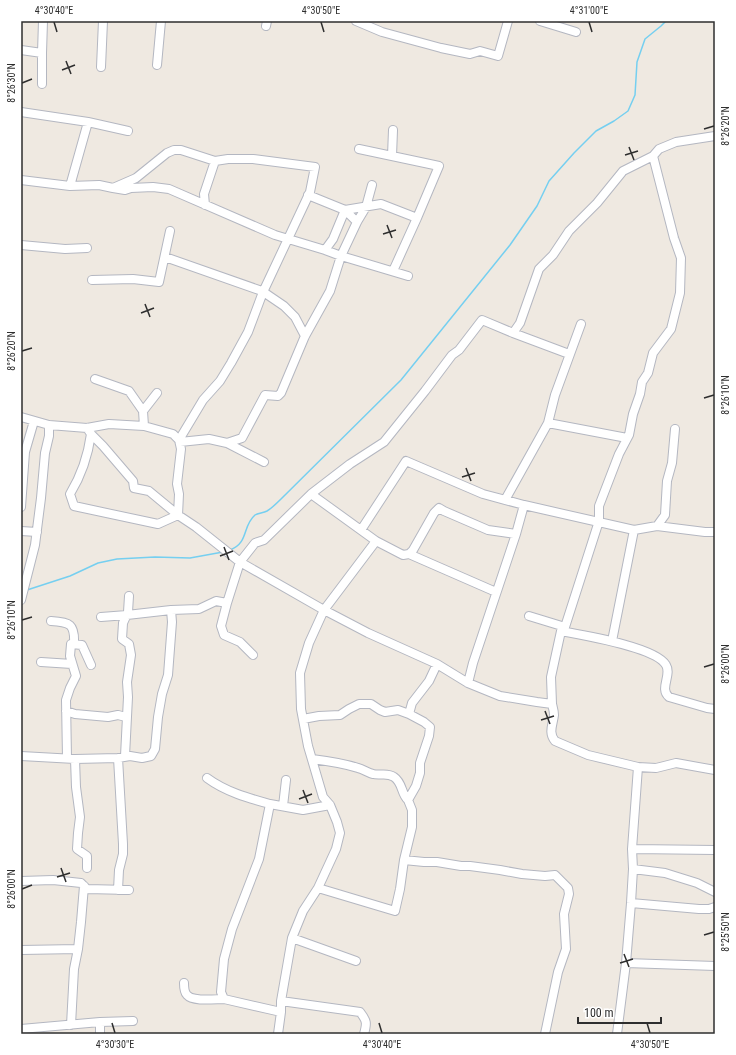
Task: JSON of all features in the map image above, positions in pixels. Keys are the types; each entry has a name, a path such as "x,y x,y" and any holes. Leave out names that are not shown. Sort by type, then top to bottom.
{"street":[{"path":"42,84 43,21"},
{"path":"101,67 103,21"},
{"path":"157,65 161,21"},
{"path":"356,21 382,32 441,48 470,54 480,51 498,56 508,21"},
{"path":"540,21 576,32"},
{"path":"21,50 42,53"},
{"path":"21,112 88,122 128,131"},
{"path":"70,186 88,122"},
{"path":"392,156 393,130"},
{"path":"513,333 520,323 539,269 553,255 568,231 597,203 623,171 653,156 659,150 676,142 715,136"},
{"path":"113,188 136,178 167,153 174,150 181,150 215,161 253,159 315,168 310,192 263,292 248,332 220,381 203,400 180,441 181,449 177,484 179,494 178,515"},
{"path":"359,150 440,166 393,271"},
{"path":"653,156 681,258 680,293 671,329 653,353 648,373 642,382 627,438 619,454 599,506 599,521 563,629 551,677 554,714 551,737 555,741 588,755 638,767 656,768 676,763 715,770"},
{"path":"205,205 204,194 215,161"},
{"path":"21,180 70,186 99,185 125,190 131,188 153,187 169,189 275,235 408,276"},
{"path":"227,443 242,438 266,395 278,396 281,393 305,336 330,291 341,256 366,207 372,185"},
{"path":"196,200 204,194"},
{"path":"308,195 345,210 357,222"},
{"path":"345,210 381,204 417,218"},
{"path":"326,250 333,239 345,210"},
{"path":"92,280 133,279 159,282 170,231"},
{"path":"21,245 65,249 87,248"},
{"path":"165,257 263,292 284,306 295,317 305,336"},
{"path":"253,655 240,642 224,635 221,626 240,562 255,543 264,540 311,494 350,464 384,442 425,392 452,355 459,350 482,320 570,354"},
{"path":"505,500 548,423 555,395 581,324"},
{"path":"95,379 129,391 143,411 144,426"},
{"path":"143,411 158,393"},
{"path":"21,417 49,425 89,431 109,424 144,426 173,434 180,441 209,439 227,443 264,462"},
{"path":"21,507 25,452 34,421"},
{"path":"548,423 627,438"},
{"path":"21,600 35,545 45,453 49,436 49,425"},
{"path":"657,526 665,515 667,481 672,463 675,429"},
{"path":"89,431 90,440 83,468 78,481 70,494 74,506 158,524 178,515"},
{"path":"89,431 133,481 134,488 149,492 240,562 324,610 368,633 437,664 468,683 500,696 552,704"},
{"path":"361,530 406,461 483,494 524,505 634,530 657,526 715,532"},
{"path":"311,494 376,541 403,555 409,554 496,592"},
{"path":"468,683 473,663 516,534 524,505"},
{"path":"409,554 434,513 439,508 488,530 516,534"},
{"path":"612,641 634,530"},
{"path":"21,531 37,532"},
{"path":"278,1034 281,1001 292,938 303,911 318,888 336,849 340,834 330,805 323,797 312,759 301,709 300,673 309,643 324,610 376,541"},
{"path":"118,890 119,870 123,854 121,757 127,727 127,682 131,655 129,644 122,639 123,623 128,612 129,596"},
{"path":"101,617 171,610 199,609 216,602 228,603"},
{"path":"21,756 71,758 130,756 142,758 151,756 156,749 158,717 162,694 168,675 172,622 171,610"},
{"path":"529,616 563,629 612,641 654,656 663,661 667,666 668,672 665,691 669,697 715,709"},
{"path":"51,621 64,622 71,626 75,635 74,644 71,644 70,656 76,676 66,700 66,730 80,817 77,849 86,856 87,868"},
{"path":"74,644 82,645 91,665"},
{"path":"41,662 72,664"},
{"path":"409,714 412,704 429,681 437,664"},
{"path":"303,720 318,716 340,714 359,704 371,704 386,712 398,710 409,714 430,726 429,736 420,763 420,773 416,786 408,800"},
{"path":"66,711 74,714 108,717 118,715 126,717"},
{"path":"312,759 343,763 360,768 370,773 387,774 395,777 401,785 412,810 412,827 404,860 395,911 318,888"},
{"path":"617,1034 626,963 631,903 633,869 632,849 638,767"},
{"path":"207,778 217,786 270,804 303,810 330,805"},
{"path":"283,806 286,780"},
{"path":"224,998 220,992 224,959 232,929 259,859 270,804"},
{"path":"632,849 715,850"},
{"path":"404,860 437,862 522,874 545,876 555,875 568,888 569,894 564,914 566,949 558,972 545,1034"},
{"path":"633,869 665,872 698,883 715,892"},
{"path":"21,881 53,880 81,883 86,889 129,890"},
{"path":"71,1025 74,968 78,949 84,886"},
{"path":"631,903 699,909 715,907"},
{"path":"292,938 356,961"},
{"path":"21,950 78,949"},
{"path":"626,963 715,966"},
{"path":"184,983 185,994 190,998 224,998 281,1012"},
{"path":"281,1001 360,1012 365,1018 366,1025 364,1034"},
{"path":"100,1022 100,1034"},
{"path":"21,1029 40,1030 100,1022 133,1022"}],"waterway":[{"path":"230,550 236,547 243,539 248,524 255,515 267,511 276,504 401,380 510,245 537,206 549,181 596,131 628,111 635,95 637,62 645,39 666,21"},
{"path":"27,590 70,576 98,563 117,559 155,557 190,558 223,552"}]}
